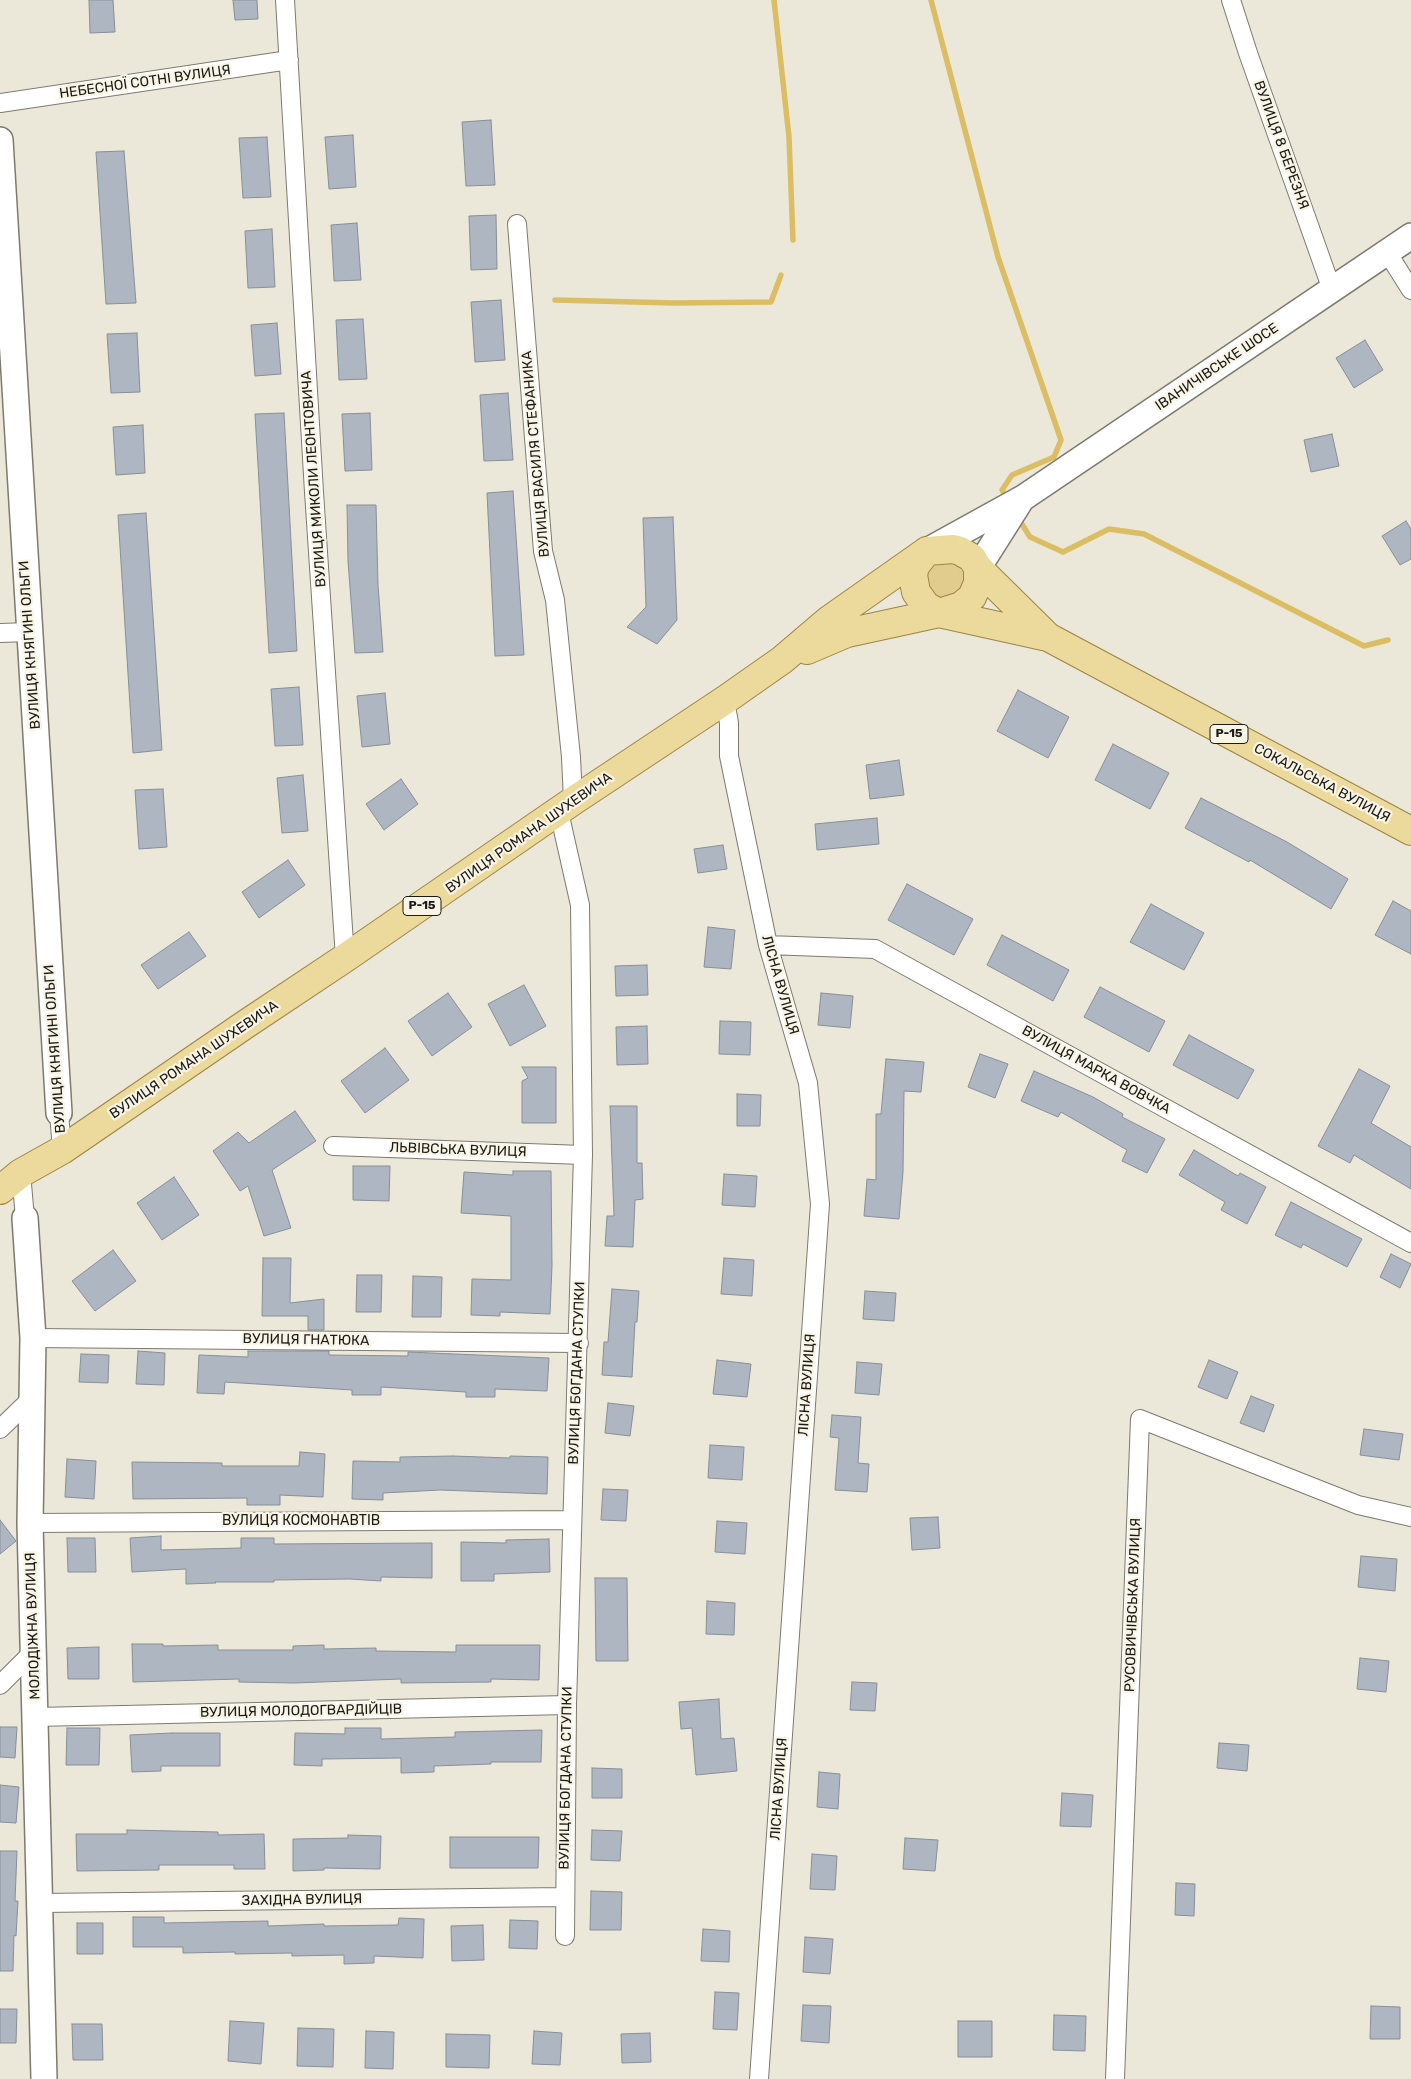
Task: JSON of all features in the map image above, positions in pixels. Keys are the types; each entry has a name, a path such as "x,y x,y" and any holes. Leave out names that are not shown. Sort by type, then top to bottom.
{"main road":[{"name":"Р-15","path":"944,548 960,551 972,558 978,568 1048,637 939,613 926,606 920,599 914,583 915,566 927,552 944,548"},
{"name":"ВУЛИЦЯ РОМАНА ШУХЕВИЧА","path":"0,1190 11,1173 62,1150 566,806 725,700 782,660 829,620 927,552"},
{"name":"Р-15","path":"782,660 847,633 939,613 961,606 972,597 978,583 978,568"},
{"name":"СОКАЛЬСЬКА ВУЛИЦЯ","path":"1048,637 1411,831"}],"street":[{"name":"ВУЛИЦЯ МИКОЛИ ЛЕОНТОВИЧА","path":"285,0 345,958"},
{"name":"ВУЛИЦЯ 8 БЕРЕЗНЯ","path":"1231,0 1332,290"},
{"name":"НЕБЕСНОЇ СОТНІ ВУЛИЦЯ","path":"0,103 289,60"},
{"name":"ВУЛИЦЯ КНЯГИНІ ОЛЬГИ","path":"0,140 62,1150"},
{"name":"ВУЛИЦЯ ВАСИЛЯ СТЕФАНИКА","path":"517,224 543,551 555,600 571,757 566,806"},
{"name":"ІВАНИЧІВСЬКЕ ШОСЕ","path":"927,552 1023,498 1411,236"},
{"path":"1387,252 1411,290"},
{"path":"978,568 1023,498"},
{"path":"0,633 29,632"},
{"name":"ЛІСНА ВУЛИЦЯ","path":"725,700 729,724 729,756 768,945 808,1083 820,1204 759,2079"},
{"name":"ВУЛИЦЯ БОГДАНА СТУПКИ","path":"564,1936 566,1705 579,1343 583,1154 580,905 566,806"},
{"name":"ВУЛИЦЯ МАРКА ВОВЧКА","path":"768,945 876,949 1411,1243"},
{"name":"ЛЬВІВСЬКА ВУЛИЦЯ","path":"333,1146 583,1154"},
{"name":"МОЛОДІЖНА ВУЛИЦЯ","path":"11,1173 25,1218 34,1338 30,1522 44,2079"},
{"name":"ВУЛИЦЯ ГНАТЮКА","path":"34,1338 579,1343"},
{"path":"0,1429 32,1398"},
{"name":"РУСОВИЧІВСЬКА ВУЛИЦЯ","path":"1116,2079 1140,1419 1358,1506 1411,1516"},
{"name":"ВУЛИЦЯ КОСМОНАВТІВ","path":"30,1522 572,1520"},
{"path":"0,1685 33,1652"},
{"name":"ВУЛИЦЯ МОЛОДОГВАРДІЙЦІВ","path":"35,1717 566,1705"},
{"name":"ЗАХІДНА ВУЛИЦЯ","path":"40,1903 565,1897"}],"shaded area":[{"path":"956,562 964,574 962,588 945,600 931,596 925,570 929,564"}],"building":[{"path":"89,0 113,0 115,32 90,33"},
{"path":"233,0 257,0 258,19 235,20"},
{"path":"491,120 495,185 466,186 462,122"},
{"path":"353,135 356,187 329,189 325,137"},
{"path":"267,137 271,197 243,198 239,138"},
{"path":"124,151 136,303 106,304 96,152"},
{"path":"496,215 497,269 471,270 469,216"},
{"path":"357,223 361,280 334,281 331,225"},
{"path":"272,229 275,287 248,288 245,231"},
{"path":"501,300 505,360 475,362 471,302"},
{"path":"363,319 367,379 339,380 336,320"},
{"path":"277,323 281,374 255,376 251,325"},
{"path":"137,333 140,392 111,393 107,334"},
{"path":"1365,340 1383,370 1354,388 1336,358"},
{"path":"508,393 513,460 484,461 480,395"},
{"path":"284,413 297,651 269,653 255,414"},
{"path":"370,413 372,470 345,471 342,414"},
{"path":"143,425 145,473 116,475 113,427"},
{"path":"1332,434 1339,466 1311,472 1304,440"},
{"path":"513,491 524,655 495,656 487,493"},
{"path":"347,505 376,505 378,585 383,652 355,653 348,561"},
{"path":"146,513 162,750 133,753 118,515"},
{"path":"673,517 677,620 657,644 627,627 646,607 643,518"},
{"path":"1406,521 1411,529 1411,559 1400,565 1382,536"},
{"path":"299,687 303,745 275,746 271,689"},
{"path":"1018,690 1069,717 1048,758 997,731"},
{"path":"385,693 390,744 362,747 357,696"},
{"path":"1113,744 1169,773 1150,809 1095,780"},
{"path":"899,760 904,795 870,799 866,765"},
{"path":"303,775 308,831 282,833 277,778"},
{"path":"401,779 418,804 384,830 366,804"},
{"path":"163,789 167,847 139,849 135,790"},
{"path":"1201,798 1287,842 1348,879 1331,909 1250,860 1249,862 1185,828"},
{"path":"877,818 879,844 817,850 815,824"},
{"path":"723,845 727,869 698,873 694,849"},
{"path":"288,860 305,885 259,918 242,892"},
{"path":"907,884 973,919 954,955 888,920"},
{"path":"1393,901 1411,911 1411,954 1375,935"},
{"path":"1151,904 1204,933 1184,970 1130,942"},
{"path":"708,927 735,930 731,969 704,967"},
{"path":"189,932 206,956 158,989 141,965"},
{"path":"1002,935 1069,970 1053,1001 987,965"},
{"path":"647,965 648,995 616,996 615,966"},
{"path":"524,985 546,1026 510,1046 488,1004"},
{"path":"1100,987 1165,1021 1149,1052 1084,1017"},
{"path":"448,993 472,1027 432,1056 408,1021"},
{"path":"821,993 853,996 850,1028 818,1025"},
{"path":"720,1021 751,1022 750,1055 719,1054"},
{"path":"647,1026 648,1064 617,1065 616,1027"},
{"path":"1189,1035 1254,1070 1238,1099 1173,1065"},
{"path":"385,1048 409,1080 365,1113 341,1081"},
{"path":"980,1054 1008,1064 995,1098 968,1087"},
{"path":"886,1059 924,1062 921,1092 904,1091 903,1172 899,1219 864,1216 867,1179 876,1180 876,1114 881,1114"},
{"path":"522,1067 556,1067 556,1123 522,1123 522,1081 528,1078"},
{"path":"1359,1069 1390,1086 1371,1123 1411,1147 1411,1189 1354,1155 1350,1163 1318,1146"},
{"path":"1034,1071 1093,1097 1123,1114 1122,1117 1165,1139 1147,1173 1122,1161 1127,1150 1061,1112 1058,1117 1021,1101"},
{"path":"737,1094 761,1095 760,1126 737,1126"},
{"path":"610,1106 637,1106 637,1163 642,1163 643,1199 635,1200 633,1247 605,1246 607,1216 614,1216"},
{"path":"295,1111 316,1141 272,1170 291,1228 264,1236 248,1186 240,1191 213,1151 238,1132 249,1143"},
{"path":"1194,1150 1238,1176 1240,1173 1266,1187 1247,1224 1221,1210 1225,1202 1179,1175"},
{"path":"353,1166 390,1166 389,1201 353,1200"},
{"path":"513,1171 551,1171 552,1265 550,1314 500,1312 500,1316 471,1315 472,1279 511,1280 511,1216 461,1213 464,1172 513,1175"},
{"path":"724,1174 757,1176 755,1207 722,1205"},
{"path":"174,1177 199,1215 162,1240 137,1203"},
{"path":"1291,1202 1362,1239 1347,1267 1303,1244 1301,1248 1275,1235"},
{"path":"113,1250 136,1281 95,1311 72,1281"},
{"path":"1391,1254 1411,1264 1400,1288 1380,1277"},
{"path":"263,1258 291,1258 290,1303 324,1299 324,1330 308,1330 308,1316 262,1316"},
{"path":"724,1258 754,1260 752,1296 721,1294"},
{"path":"357,1275 382,1275 381,1312 356,1312"},
{"path":"413,1276 442,1277 441,1317 412,1317"},
{"path":"612,1289 639,1291 632,1377 602,1375 604,1342 608,1342"},
{"path":"865,1291 896,1293 894,1321 863,1319"},
{"path":"138,1351 165,1353 164,1385 136,1384"},
{"path":"248,1351 329,1351 329,1355 408,1356 408,1352 549,1358 547,1391 495,1389 495,1397 466,1397 466,1392 381,1387 381,1395 352,1395 352,1390 225,1382 224,1394 197,1393 199,1355 248,1357"},
{"path":"81,1354 109,1355 108,1383 79,1382"},
{"path":"717,1360 751,1364 747,1397 713,1394"},
{"path":"1209,1360 1238,1372 1227,1399 1198,1387"},
{"path":"857,1362 882,1364 879,1395 855,1393"},
{"path":"1251,1396 1274,1405 1264,1432 1240,1423"},
{"path":"608,1403 634,1406 630,1436 605,1433"},
{"path":"832,1415 861,1417 858,1463 869,1464 867,1492 835,1490 839,1438 830,1437"},
{"path":"1364,1429 1403,1434 1399,1460 1360,1455"},
{"path":"710,1445 744,1447 742,1480 708,1478"},
{"path":"300,1452 325,1454 323,1497 280,1495 280,1505 247,1505 247,1498 133,1499 132,1462 222,1463 222,1466 299,1466"},
{"path":"400,1457 548,1457 547,1494 440,1490 383,1493 383,1500 352,1499 353,1461 400,1462"},
{"path":"67,1459 96,1461 94,1499 65,1497"},
{"path":"603,1489 628,1490 626,1521 601,1520"},
{"path":"938,1517 940,1548 912,1550 910,1518"},
{"path":"0,1520 16,1541 0,1554"},
{"path":"717,1521 747,1523 745,1554 715,1552"},
{"path":"161,1536 161,1550 241,1548 241,1538 274,1538 274,1544 432,1543 432,1578 381,1577 381,1581 350,1579 274,1580 274,1582 186,1584 186,1569 132,1572 130,1538"},
{"path":"67,1538 95,1538 96,1572 68,1572"},
{"path":"549,1539 550,1572 494,1574 494,1581 461,1581 461,1542 506,1543 506,1540"},
{"path":"1361,1556 1397,1559 1395,1591 1358,1587"},
{"path":"595,1578 627,1578 628,1661 596,1661"},
{"path":"707,1601 735,1603 734,1635 706,1634"},
{"path":"132,1644 163,1644 163,1646 218,1645 218,1650 293,1650 293,1646 324,1645 324,1649 376,1648 376,1651 456,1652 456,1645 540,1645 539,1680 491,1679 491,1682 401,1683 401,1679 294,1683 239,1682 239,1679 133,1682"},
{"path":"99,1647 99,1679 68,1679 67,1648"},
{"path":"1360,1658 1389,1661 1386,1692 1357,1689"},
{"path":"852,1682 877,1683 875,1711 850,1710"},
{"path":"719,1699 721,1739 734,1738 737,1771 696,1775 692,1728 681,1729 679,1702"},
{"path":"0,1727 17,1727 15,1758 0,1757"},
{"path":"67,1728 100,1728 99,1765 66,1765"},
{"path":"345,1728 381,1728 381,1739 455,1737 455,1732 542,1730 541,1762 491,1762 491,1764 434,1766 434,1772 401,1773 401,1758 322,1759 322,1766 294,1765 295,1733 345,1734"},
{"path":"220,1733 220,1766 161,1766 161,1771 132,1772 130,1735"},
{"path":"1219,1743 1249,1745 1247,1771 1217,1768"},
{"path":"592,1768 622,1769 622,1798 592,1798"},
{"path":"819,1772 840,1774 838,1809 817,1807"},
{"path":"0,1785 19,1787 16,1823 0,1822"},
{"path":"1062,1793 1093,1795 1091,1827 1060,1826"},
{"path":"127,1830 218,1832 218,1835 264,1834 265,1869 234,1869 234,1865 159,1865 159,1870 77,1871 76,1834 127,1834"},
{"path":"592,1830 622,1831 620,1861 591,1860"},
{"path":"348,1835 381,1836 380,1869 324,1868 324,1870 293,1871 293,1839 348,1838"},
{"path":"450,1837 539,1837 538,1868 450,1868"},
{"path":"905,1838 938,1840 935,1871 903,1869"},
{"path":"0,1851 17,1851 15,1901 18,1901 16,1936 14,1935 13,1971 0,1971"},
{"path":"812,1854 837,1856 835,1890 810,1889"},
{"path":"1176,1883 1195,1884 1194,1916 1175,1915"},
{"path":"591,1891 622,1892 621,1930 590,1930"},
{"path":"133,1917 164,1917 164,1923 268,1921 268,1926 324,1924 324,1926 398,1925 399,1918 424,1919 423,1958 374,1956 374,1963 344,1964 344,1955 292,1956 292,1953 235,1954 235,1952 183,1953 183,1947 133,1947"},
{"path":"510,1920 538,1921 537,1949 509,1948"},
{"path":"77,1923 103,1923 103,1954 77,1954"},
{"path":"483,1925 484,1960 452,1961 451,1926"},
{"path":"703,1929 730,1931 729,1962 701,1961"},
{"path":"805,1937 833,1939 830,1974 803,1972"},
{"path":"715,1992 739,1993 737,2030 713,2029"},
{"path":"803,2005 831,2006 829,2043 801,2041"},
{"path":"1371,2006 1400,2007 1400,2039 1370,2039"},
{"path":"0,2009 17,2009 16,2043 0,2043"},
{"path":"1054,2015 1086,2016 1085,2051 1053,2050"},
{"path":"230,2021 264,2023 261,2064 228,2061"},
{"path":"958,2021 992,2021 992,2057 958,2057"},
{"path":"72,2024 102,2024 103,2060 73,2060"},
{"path":"298,2028 334,2029 333,2067 297,2066"},
{"path":"366,2031 394,2032 393,2069 365,2068"},
{"path":"534,2031 562,2033 560,2065 532,2064"},
{"path":"650,2033 651,2062 622,2063 621,2034"},
{"path":"446,2034 490,2035 489,2068 446,2067"}],"waterway":[{"path":"774,0 789,137 793,240"},
{"path":"931,0 998,257 1061,440 1054,457 1012,475 1002,490 1007,499"},
{"path":"555,300 674,303 771,302 781,275"},
{"path":"1020,521 1030,537 1063,552 1109,529 1144,534 1364,646 1388,640"}]}
